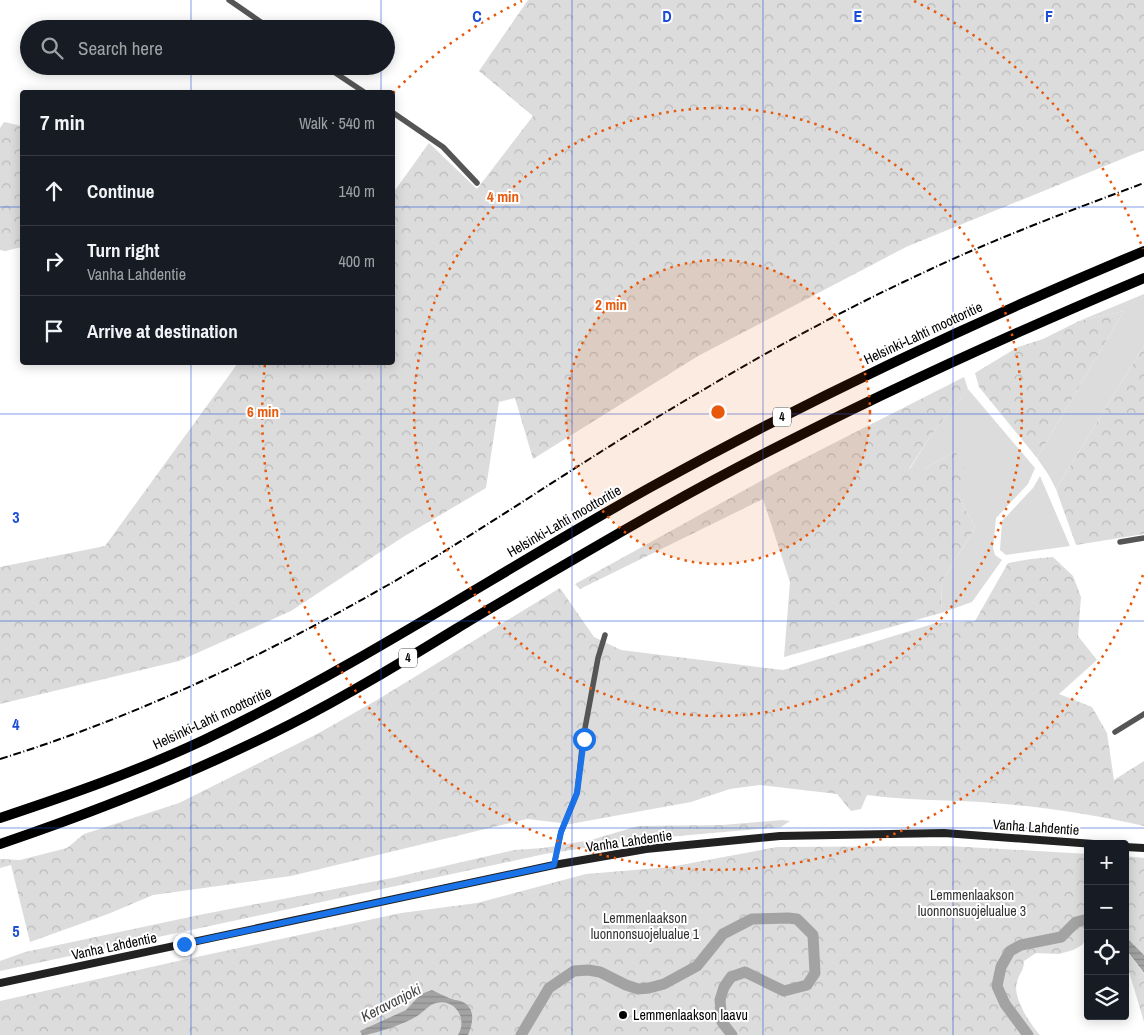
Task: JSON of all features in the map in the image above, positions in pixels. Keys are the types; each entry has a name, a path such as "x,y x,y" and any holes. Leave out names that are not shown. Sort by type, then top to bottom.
{"highway":[{"name":"Helsinki-Lahti moottoritie","path":"0,818 52,801 125,773 219,732 354,660 636,495 787,414 908,354 1032,298 1144,251"},
{"name":"4","path":"0,844 60,824 133,796 212,762 291,724 367,683 546,575 657,511 799,436 920,377 1144,278"}],"main road":[{"name":"Vanha Lahdentie","path":"0,982 554,865 646,849 780,836 944,833 1084,843"},
{"path":"1129,846 1144,848"}],"street":[{"path":"229,0 258,20"},
{"path":"338,75 361,90"},
{"path":"395,114 443,147 477,183"},
{"path":"1120,542 1144,538"},
{"path":"554,865 561,832 577,793 598,658 605,636"},
{"path":"1115,732 1144,714"}],"green space":[{"path":"528,0 1144,0 1144,150 906,247 698,356 533,459 515,398 499,402 486,488 403,537 291,611 179,661 0,704 0,567 105,546 237,365 395,365 395,190 429,143 477,189 533,116 479,71"},
{"path":"4,122 20,126 20,247 5,251 0,250 0,128"},
{"path":"1144,294 1144,346 1056,489 1037,458 1124,311 1079,321"},
{"path":"1124,311 1037,458 979,387 975,373 1018,347 1043,339 1079,321"},
{"path":"1144,346 1144,534 1076,545 1056,489"},
{"path":"964,377 968,389 931,435 909,469 924,469 955,451 965,468 957,493 975,528 942,581 941,613 784,657 790,582 763,499 580,589 575,584 779,471"},
{"path":"968,389 1035,468 1028,484 996,518 993,548 995,555 1002,560 972,602 941,613 942,581 975,528 957,493 955,451 924,469 909,470 931,435"},
{"path":"1040,476 1070,546 1006,555 1000,550 1002,521 1033,488"},
{"path":"1053,557 1073,576 1081,597 1078,636 1097,660 1059,694 1092,707 1107,733 1114,780 1144,761 1144,826 1084,814 1022,806 867,795 861,809 851,811 837,794 760,785 730,789 691,802 570,824 527,819 291,876 153,895 108,914 30,942 11,865 0,868 0,859 20,860 67,848 84,834 179,803 317,734 377,700 560,588 594,637 621,650 783,670 936,623 975,621 1008,563"},
{"path":"790,821 781,827 644,839 545,854 0,971 0,961 25,952 204,914 392,878 514,850 543,848 591,840 638,826 722,825"},
{"name":"Lemmenlaakson luonnonsuojelualue 1","path":"949,846 1084,854 1084,916 1080,918 1084,923 1084,942 1073,950 1059,954 1036,953 1024,961 1017,982 1016,988 1019,1002 1031,1024 1040,1035 0,1035 0,1001 401,913 477,903 586,874 670,867 777,847"},
{"path":"1129,856 1144,858 1144,955 1129,940"},
{"path":"1129,953 1144,974 1144,1022 1129,971"}],"shaded area":[{"path":"1129,940 1144,955 1144,973 1129,953"},
{"path":"432,990 451,999 463,1002 470,1008 472,1021 468,1035 458,1035 461,1023 458,1011 443,1002 433,1004 412,1019 398,1025 362,1035 360,1031 406,1010 421,994"}],"waterway":[{"name":"Keravanjoki","path":"521,1035 549,988 574,971 588,970 600,972 638,989 649,988 664,984 697,966 723,934 752,919 797,919 813,935 815,973 807,985 784,991 745,972 731,977 724,987 720,1000 722,1022 732,1035"},
{"name":"Keravanjoki","path":"1028,1035 1005,1004 997,986 1001,967 1010,951 1021,945 1061,937 1076,922 1084,920"}],"railway":[{"path":"0,759 101,724 150,704 295,636 417,568 684,401 817,326 906,281 982,246 1144,183"}],"place":[{"name":"Lemmenlaakson laavu","path":"623,1015"}],"route":[{"path":"184,944 554,865 561,832 577,793 584,739"}],"park label":[{"name":"Lemmenlaakson luonnonsuojelualue 3","path":"972,904"}]}
